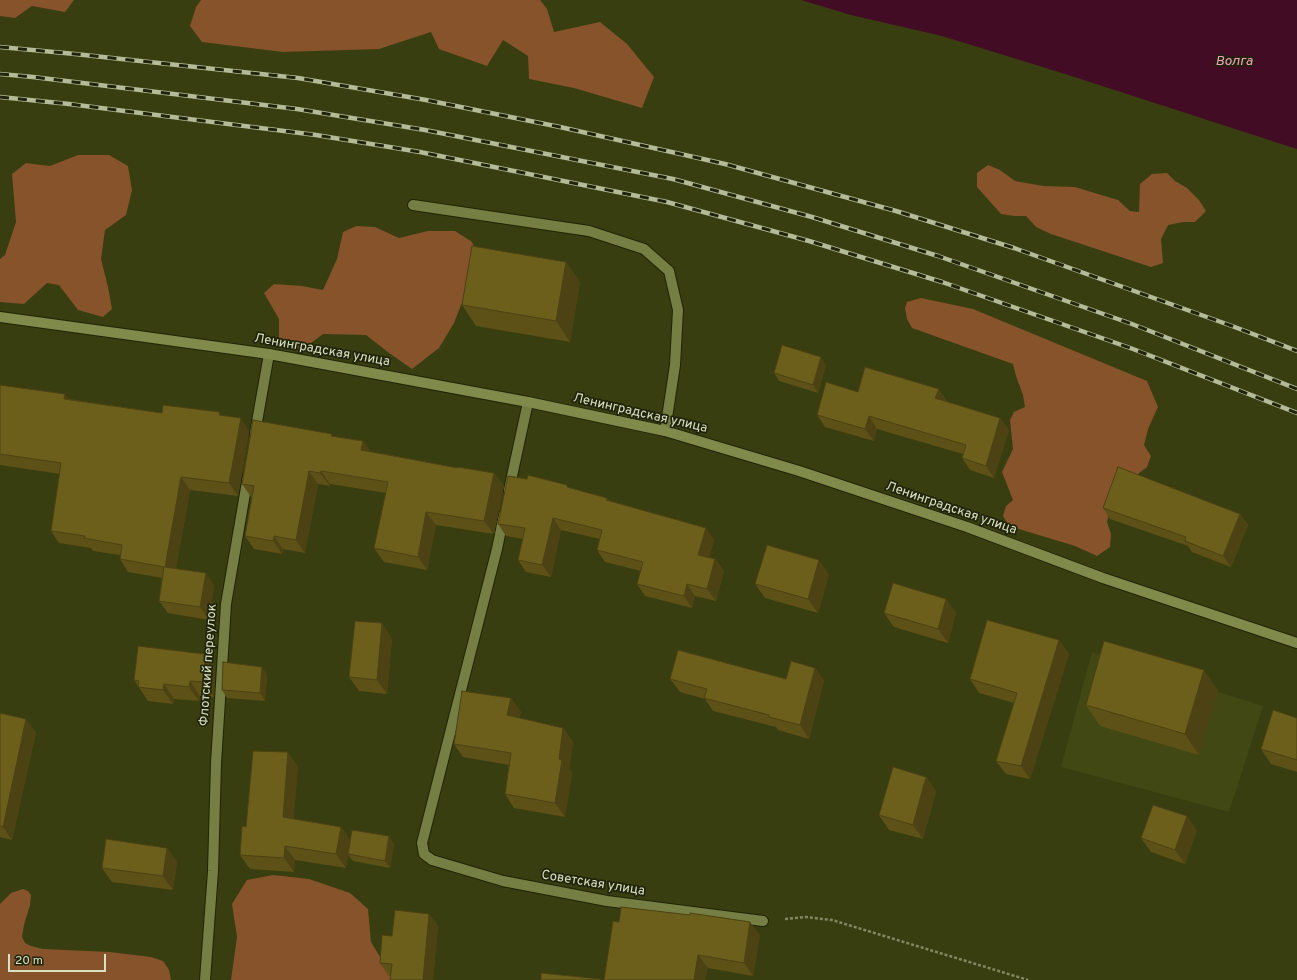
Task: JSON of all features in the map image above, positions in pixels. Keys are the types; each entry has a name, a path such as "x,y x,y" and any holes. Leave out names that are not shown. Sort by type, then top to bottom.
{"main road":[{"name":"Ленинградская улица","path":"0,317 269,354 528,402 664,431 799,471 967,527 1103,578 1297,643"}],"street":[{"path":"413,205 588,231 644,249 669,271 678,310 675,365 664,431"},
{"path":"254,440 269,354"},
{"name":"Советская улица","path":"528,402 497,549 422,843 424,854 432,860 503,881 607,901 763,921"},
{"name":"Флотский переулок","path":"205,980 213,871 216,763 226,604 250,463"}],"path":[{"path":"763,921 805,918 832,920 1028,980"}],"shaded area":[{"path":"0,0 74,0 65,12 32,6 15,18 0,16"},
{"path":"201,0 540,0 547,9 554,32 600,22 627,44 654,77 642,108 574,88 529,79 528,56 503,40 487,66 439,49 431,32 379,49 283,52 202,42 190,26 196,7"},
{"path":"78,155 109,155 128,166 132,190 126,215 105,230 101,259 112,309 103,317 78,310 59,285 47,283 24,304 0,302 0,259 5,255 16,222 12,174 26,163 50,166"},
{"path":"988,165 1000,170 1015,181 1043,186 1075,187 1118,200 1130,211 1139,212 1140,184 1152,174 1167,173 1175,181 1187,188 1199,200 1206,211 1195,222 1183,222 1168,225 1161,239 1163,263 1151,267 1051,234 1036,227 1026,216 1001,214 977,187 977,173"},
{"path":"356,226 375,227 399,238 428,231 455,231 471,241 477,251 470,282 454,323 439,348 412,369 366,335 323,334 302,350 284,344 279,339 279,319 264,293 274,284 302,286 323,290 337,259 343,232"},
{"path":"921,298 973,309 1147,381 1158,407 1148,429 1144,445 1151,456 1147,467 1116,491 1107,522 1111,534 1110,547 1097,556 1075,546 1009,526 1003,516 1006,506 1013,500 1002,472 1013,449 1010,420 1014,412 1025,407 1023,395 1013,364 912,328 907,319 905,308 907,302"},
{"path":"1092,652 1263,706 1229,812 1061,767"},
{"path":"273,875 309,879 350,893 368,909 371,942 394,980 231,980 237,937 232,904 247,880"},
{"path":"23,889 28,891 31,895 22,937 25,943 43,949 110,952 151,957 163,961 169,970 171,980 0,980 0,904 11,893"}],"water":[{"name":"Волга","path":"801,0 1297,0 1297,149 942,36 851,15"}],"building":[{"path":"472,246 566,262 556,321 462,305"},
{"path":"782,345 821,357 813,385 774,373"},
{"path":"865,367 939,389 935,398 1000,418 986,466 962,458 966,445 869,416 865,429 817,415 826,382 858,392"},
{"path":"0,385 65,394 64,399 162,413 163,405 220,412 219,415 241,418 229,483 181,477 165,567 206,573 200,607 159,601 164,567 120,559 122,545 84,538 85,536 51,531 61,463 0,454"},
{"path":"253,420 363,441 361,450 458,468 494,473 484,521 426,512 418,557 374,548 388,482 321,471 320,473 309,471 296,540 274,536 273,541 245,536 254,486 242,484"},
{"path":"1118,467 1240,514 1223,556 1185,541 1186,537 1103,508"},
{"path":"528,475 567,485 567,487 607,498 606,500 706,528 698,555 715,559 707,589 687,584 684,596 637,584 643,562 597,550 602,530 553,518 542,565 518,560 525,528 498,524 508,476 527,479"},
{"path":"767,545 819,560 808,599 755,584"},
{"path":"893,583 946,599 938,629 884,613"},
{"path":"987,620 1059,640 1021,766 996,761 1017,693 970,679"},
{"path":"355,621 382,623 377,680 349,677"},
{"path":"1104,641 1204,670 1185,734 1086,705"},
{"path":"138,646 205,654 204,682 190,681 189,687 164,684 163,690 138,687 139,681 134,680"},
{"path":"678,650 786,679 791,661 815,668 800,725 769,717 769,715 704,698 707,689 670,679"},
{"path":"223,662 262,667 260,693 222,690"},
{"path":"462,691 511,698 507,715 563,728 559,759 562,760 555,803 505,794 511,753 454,744"},
{"path":"1273,710 1297,718 1297,760 1261,749"},
{"path":"0,713 26,719 3,827 0,826"},
{"path":"253,751 288,752 283,817 341,827 336,854 285,846 284,858 240,855 242,826 246,827"},
{"path":"893,767 926,777 913,825 879,815"},
{"path":"1153,805 1187,816 1175,850 1141,838"},
{"path":"352,830 389,836 385,861 348,854"},
{"path":"106,839 167,848 163,876 102,868"},
{"path":"621,907 690,915 690,913 750,922 744,963 698,955 694,980 604,980 613,921 619,922"},
{"path":"395,910 429,914 423,980 390,980 392,964 380,963 382,935 392,936"},
{"path":"541,973 600,979 600,980 541,980"}],"railway":[{"path":"0,47 298,78 426,100 560,127 725,164 896,211 1014,248 1232,326 1297,351"},
{"path":"0,74 297,109 425,130 673,179 812,217 938,256 1132,324 1297,389"},
{"path":"0,97 69,104 316,135 420,152 667,202 809,241 942,282 1133,349 1297,413"}]}
